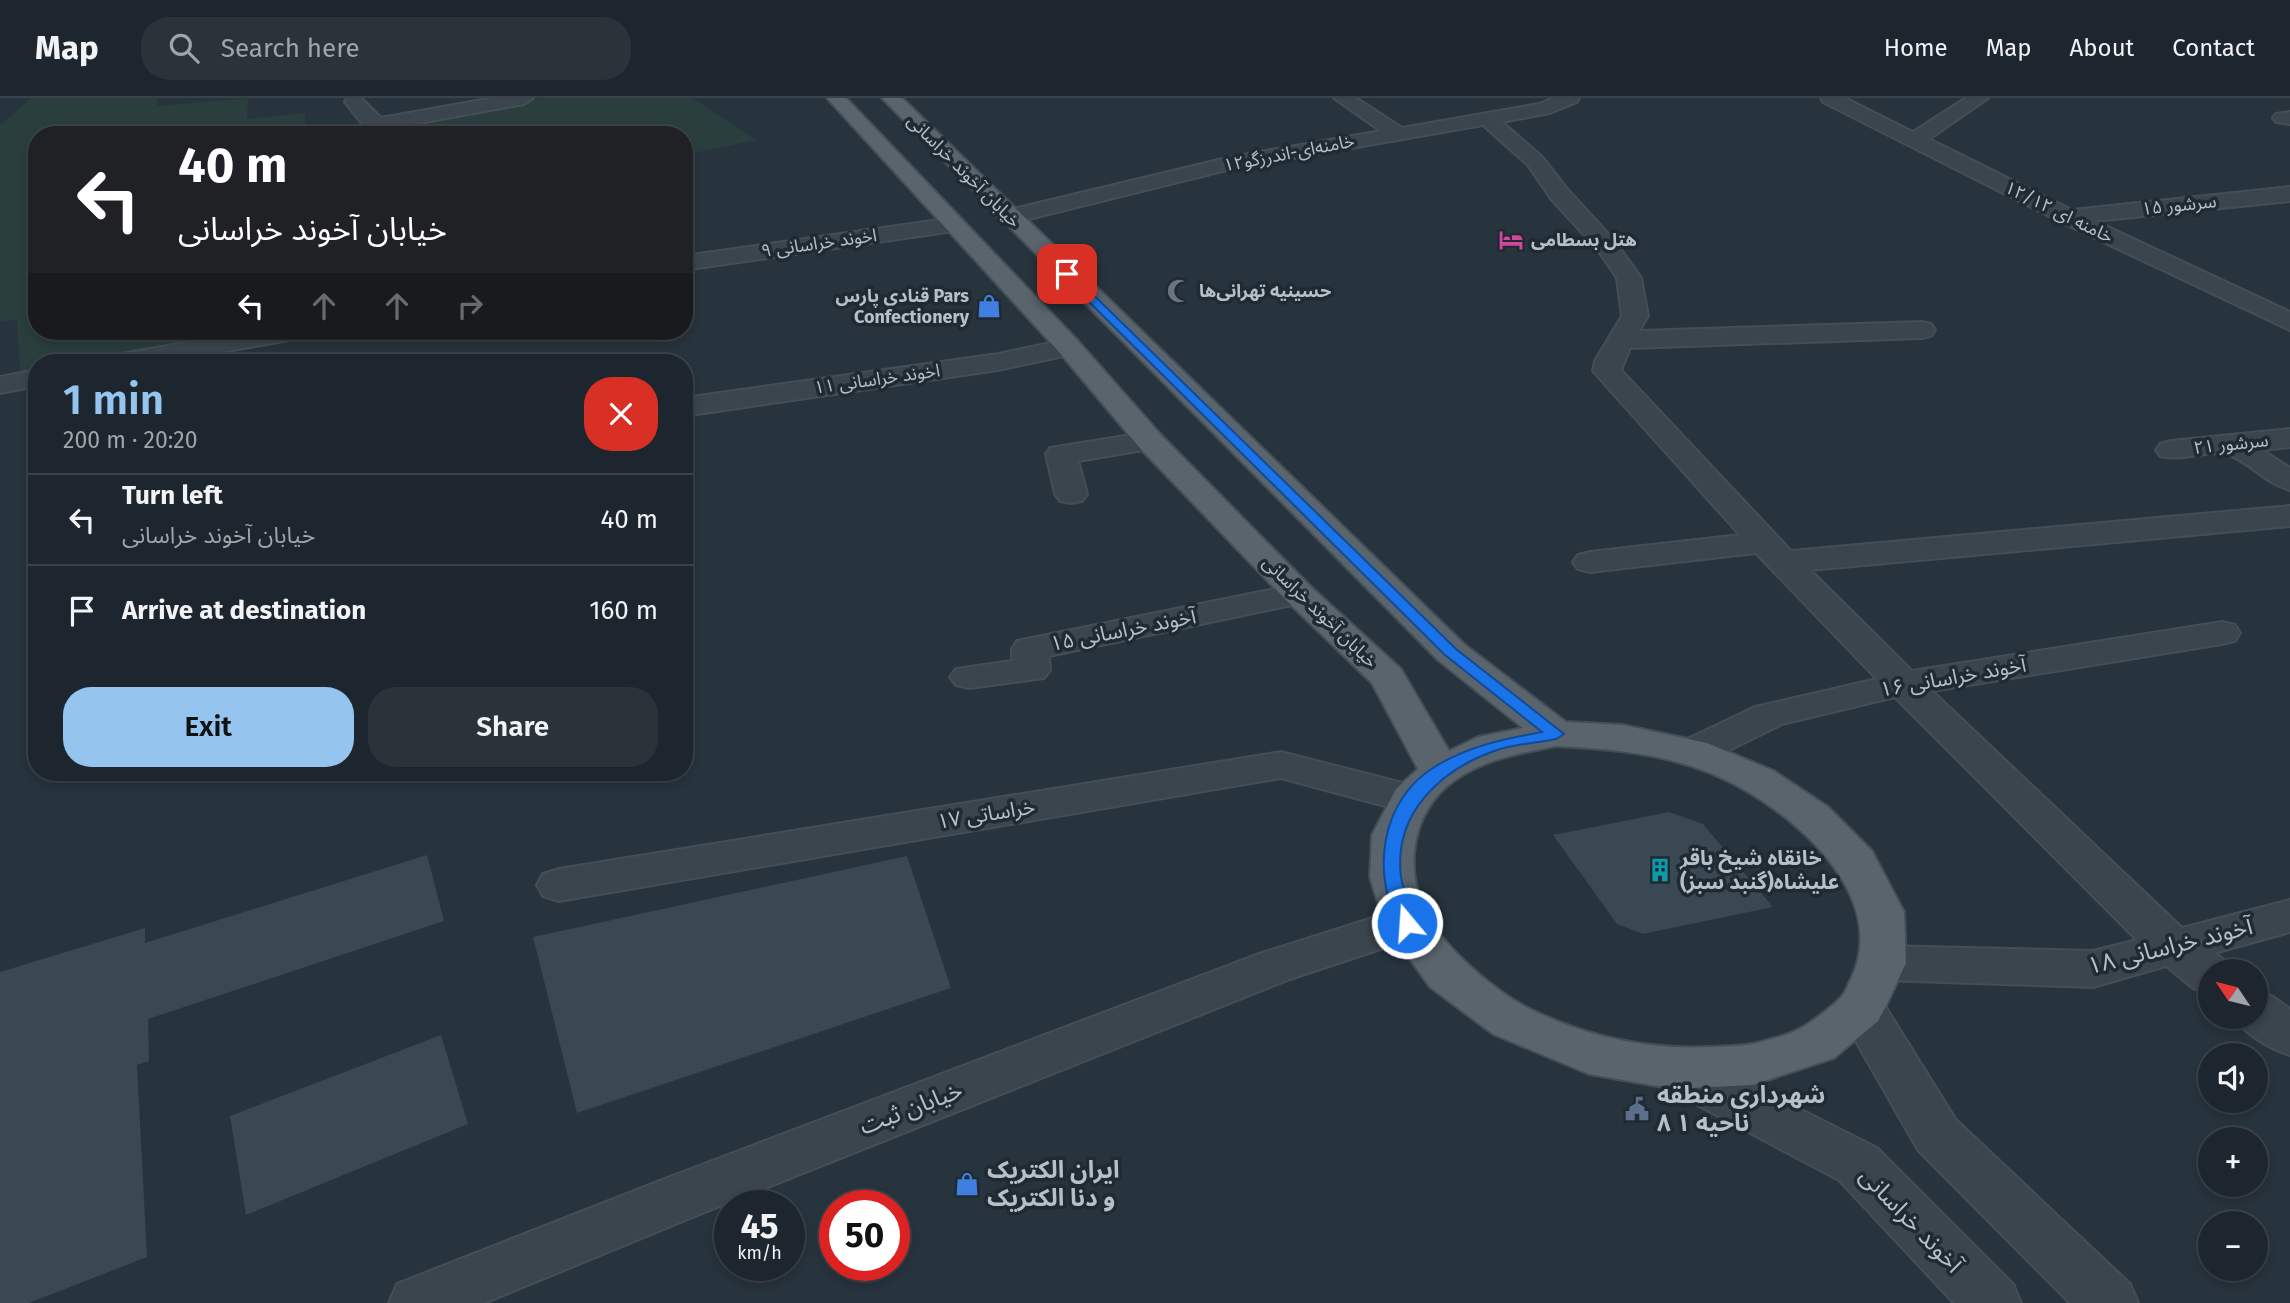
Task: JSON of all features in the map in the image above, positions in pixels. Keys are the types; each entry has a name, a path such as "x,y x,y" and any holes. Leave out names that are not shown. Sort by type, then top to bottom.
{"main road":[{"name":"خیابان آخوند خراسانی","path":"836,98 1069,347 1150,441 1299,594 1388,677 1425,785"},
{"name":"خیابان آخوند خراسانی","path":"891,98 1451,652 1556,734"},
{"path":"1556,734 1623,737 1693,752 1759,780 1814,817 1856,862 1881,912 1872,985 1816,1044 1752,1065 1674,1069 1589,1054 1510,1021 1447,974 1407,923 1392,877 1394,835 1425,785 1492,746 1556,734"}],"street":[{"path":"354,102 371,122 381,124 524,98"},
{"path":"1343,98 1397,132"},
{"name":"خامنه‌ای-اندرزگو۱۲","path":"1009,217 1231,163 1397,132 1543,109 1570,98"},
{"name":"خامنه ای ۱۲/۱۲","path":"1830,98 2069,217 2290,322"},
{"path":"1914,140 1979,98"},
{"path":"1487,119 1535,161 1560,195 1606,245 1629,278 1635,316 1607,371 1773,552 1903,684 2173,947 2198,966"},
{"name":"سرشور ۱۵","path":"2069,217 2290,194"},
{"name":"اخوند خراسانی ۹","path":"693,262 953,225"},
{"path":"1621,340 1922,330"},
{"path":"167,354 245,340"},
{"name":"اخوند خراسانی ۱۱","path":"693,406 984,364 1069,347"},
{"path":"0,384 28,379"},
{"name":"سرشور ۲۱","path":"2171,450 2290,438"},
{"path":"1071,495 1061,454 1150,441"},
{"path":"2232,445 2290,481"},
{"path":"1590,562 2290,516"},
{"name":"آخوند خراسانی ۱۵","path":"969,677 1031,670 1030,649 1299,594"},
{"name":"آخوند خراسانی ۱۶","path":"1693,752 1769,715 1903,684 2222,634"},
{"name":"خراساتی ۱۷","path":"559,884 1281,765 1425,785"},
{"name":"آخوند خراسانی ۱۸","path":"1872,985 2093,969 2290,916"},
{"name":"خیابان ثبت","path":"418,1303 686,1195 1273,967 1407,923"},
{"path":"1872,985 1937,1135 2109,1303"},
{"path":"2268,1019 2290,1036"},
{"name":"آخوند خراسانی","path":"1674,1069 1858,1164 1992,1303"}],"green space":[{"path":"31,98 157,98 157,106 248,98 247,119 306,113 305,126 28,126 28,340 190,340 114,354 28,354 28,371 20,372 17,320 0,322 0,125"},
{"path":"539,98 692,98 757,140 693,153 693,126 400,126"}],"building":[{"name":"خانقاه شیخ باقر علیشاه(گنبد سبز)","path":"1669,812 1703,824 1773,907 1643,934 1617,924 1553,835"},
{"path":"427,855 444,921 148,1019 149,1061 137,1065 147,1257 29,1303 0,1303 0,972 145,928 145,943"},
{"path":"907,856 951,988 577,1113 533,937"},
{"path":"441,1035 468,1124 246,1215 230,1116"}],"place":[{"name":"هتل بسطامی","path":"1511,240"},
{"name":"حسینیه تهرانی‌ها","path":"1179,291"},
{"name":"قنادی پارس Pars Confectionery","path":"989,306"},
{"name":"خانقاه شیخ باقر علیشاه(گنبد سبز)","path":"1660,870"},
{"name":"شهرداری منطقه ۸ ناحیه ۱","path":"1637,1109"},
{"name":"ایران الکتریک و دنا الکتریک","path":"967,1184"}],"route":[{"path":"1067,274 1451,652 1556,734 1492,746 1440,771 1411,799 1394,835 1392,877 1407,923"}]}
